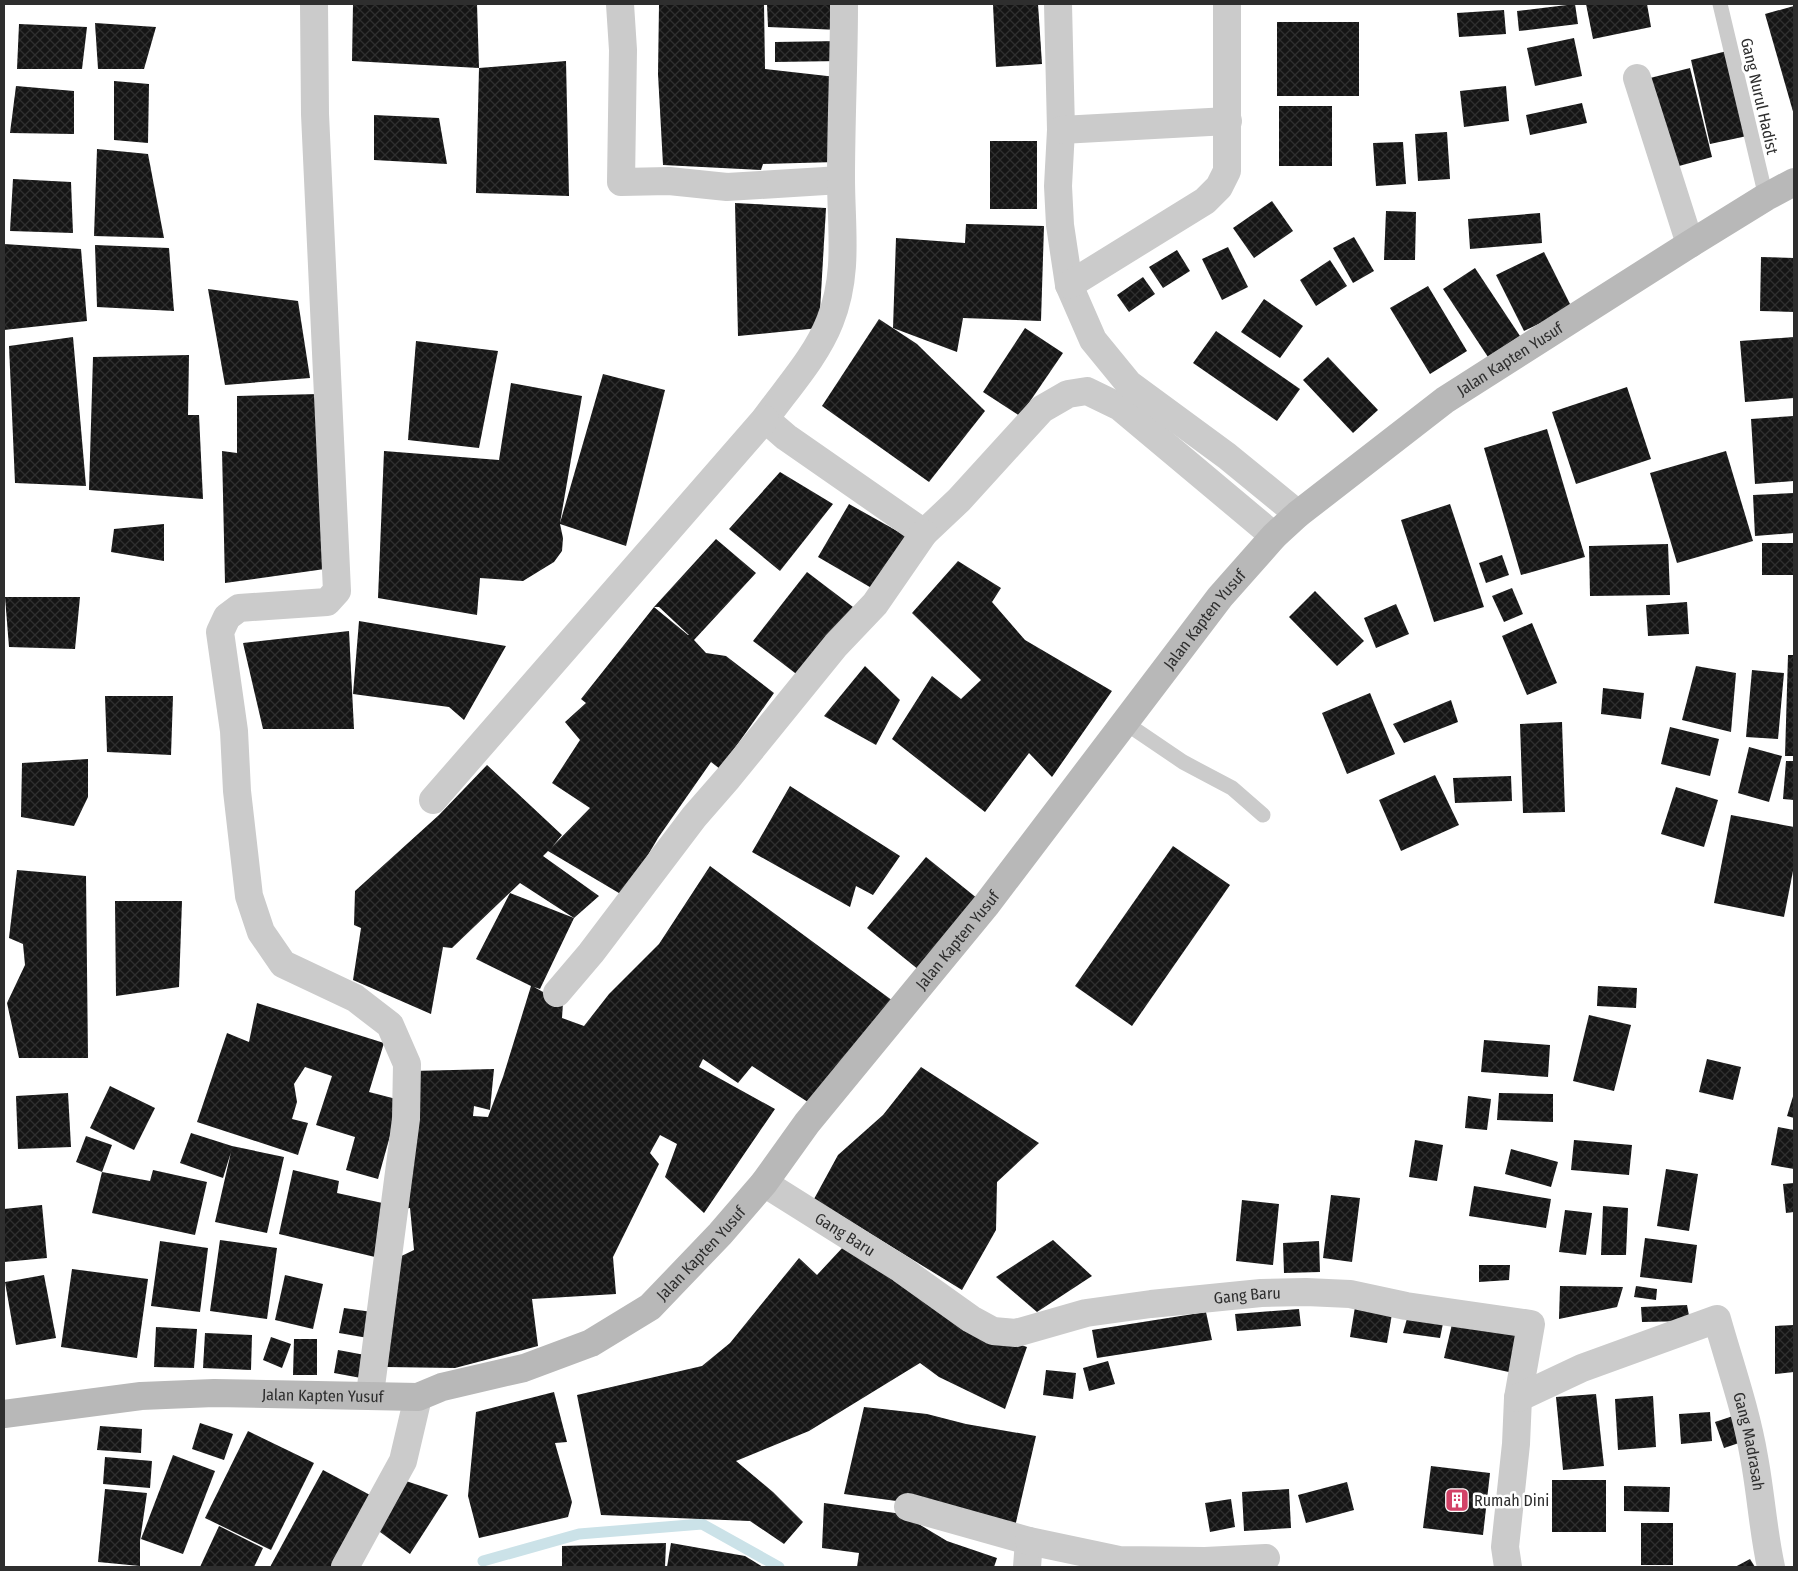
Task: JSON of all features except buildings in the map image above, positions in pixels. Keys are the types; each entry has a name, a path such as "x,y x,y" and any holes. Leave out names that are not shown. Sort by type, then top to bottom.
{"main road":[{"name":"Jalan Kapten Yusuf","path":"4,1414 141,1396 214,1393 370,1394 418,1397 442,1387 532,1365 591,1343 650,1308 720,1234 764,1183 807,1123 987,904 1220,597 1274,536 1298,514 1445,400 1766,197 1793,190"}],"street":[{"path":"314,4 316,124 337,591 327,602 239,608 227,617 220,632 234,730 237,792 249,896 261,932 283,964 355,998 390,1025 407,1064 406,1119 370,1394"},
{"path":"620,4 623,50 621,182 668,181 727,187 841,180"},
{"path":"434,800 765,419 806,364 830,321 840,281 844,236 841,180 844,4"},
{"path":"1058,4 1061,130 1058,186 1060,225 1070,285 1093,340 1128,384 1227,456 1298,514"},
{"path":"1070,285 1179,218 1205,201 1219,188 1227,171 1227,4"},
{"path":"1637,78 1690,244"},
{"path":"1061,130 1228,122"},
{"path":"557,993 591,953 694,817 830,652 875,604 924,532 959,500 1042,409 1068,394 1087,391 1120,408 1274,536"},
{"path":"765,419 786,437 924,532"},
{"name":"Gang Baru","path":"764,1183 901,1268 971,1319 994,1331 1016,1333 1086,1313 1160,1303 1261,1293 1306,1292 1350,1294 1406,1306 1531,1324 1518,1398 1516,1444 1505,1547 1508,1567"},
{"name":"Gang Madrasah","path":"1518,1398 1582,1368 1717,1319 1741,1399 1754,1457 1760,1506 1771,1567"},
{"path":"345,1567 403,1461 418,1397"},
{"path":"908,1507 1028,1554 1179,1562 1266,1558"}],"lane":[{"name":"Gang Nurul Hadist","path":"1720,4 1766,197"},
{"path":"1124,722 1183,762 1232,788 1263,815"}],"waterway":[{"path":"483,1561 579,1534 702,1524 779,1567"}],"place":[{"name":"Rumah Dini","path":"1457,1500"}]}
